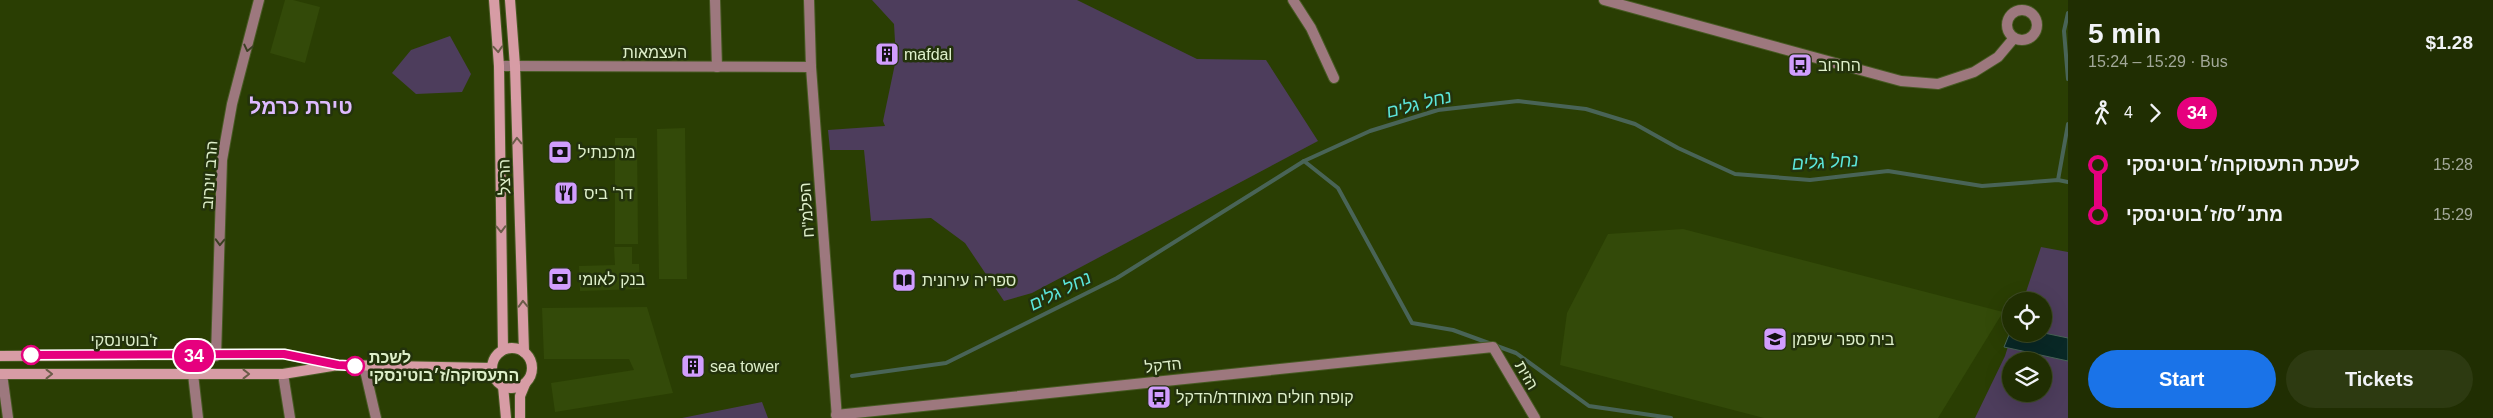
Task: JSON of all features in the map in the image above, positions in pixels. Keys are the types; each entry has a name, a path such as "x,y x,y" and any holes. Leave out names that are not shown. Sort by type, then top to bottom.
{"street":[{"name":"הרב וינרוב","path":"216,356 222,160 232,104 259,0"},
{"name":"הרצל","path":"494,0 499,66 503,350"},
{"name":"הרצל","path":"510,0 515,66 524,352"},
{"path":"715,0 717,67"},
{"name":"הפלמ\"ח","path":"809,0 811,67 836,417"},
{"path":"1293,0 1311,28 1334,78"},
{"path":"1604,0 1901,81 1938,84 1974,72 1998,57 2014,38"},
{"name":"העצמאות","path":"499,66 811,67"},
{"path":"514,348 524,352 532,368 529,379 524,384 514,388 503,386 494,377 492,368 496,356 503,350 514,348"},
{"name":"הדקל","path":"836,417 1493,348"},
{"name":"הזית","path":"1493,348 1534,418"},
{"name":"ז'בוטינסקי","path":"0,356 216,356 284,354 338,365"},
{"path":"8,418 1,374 283,374 338,365 492,368"},
{"path":"364,366 376,418"},
{"path":"193,374 198,418"},
{"path":"283,374 290,418"},
{"path":"520,418 520,396 524,384"},
{"path":"503,386 506,418"}],"shaded area":[{"path":"285,0 293,0 320,7 305,63 270,53"},
{"path":"872,0 1077,0 1197,59 1266,60 1318,141 1032,293 1004,301 965,243 931,218 871,221 864,150 830,150 828,130 885,126 883,121 896,59 894,24"},
{"path":"450,36 471,74 462,92 416,94 392,73 411,50"},
{"path":"685,128 687,279 659,279 657,129"},
{"path":"615,138 637,138 638,244 615,244"},
{"name":"בית ספר שיפמן","path":"1683,229 2002,312 2002,314 1938,418 1764,418 1560,365 1567,313 1608,234"},
{"path":"614,247 632,247 632,264 639,264 640,289 580,291 579,266 615,265"},
{"path":"2041,247 2068,252 2068,418 1975,418 2002,362 2002,402 2052,402 2052,352 2006,352 2009,342 2052,342 2052,292 2026,292"},
{"path":"647,307 673,393 555,412 551,383 634,370 629,359 544,359 542,308"},
{"path":"762,402 768,418 682,418"}],"water":[{"path":"2052,335 2068,338 2068,361 2052,358 2052,352 2027,352 2004,347 2006,342 2052,342"}],"waterway":[{"path":"2068,13 2064,31 2068,79"},
{"name":"נחל גלים","path":"852,376 946,363 1117,278 1304,161 1370,131 1438,110 1518,101 1586,109 1635,124 1678,148 1735,174 1810,180 1888,171 1982,186 2058,180 2068,182"},
{"path":"2058,180 2068,124"},
{"path":"1304,161 1338,188 1412,323 1453,330 1516,353 1589,406 1671,418"}],"bus line":[{"name":"34","path":"31,355 216,356 284,354 338,365 355,366"}],"place":[{"name":"mafdal","path":"887,54"},
{"name":"החרוב","path":"1800,65"},
{"name":"מרכנתיל","path":"560,152"},
{"name":"דר' ביס","path":"566,193"},
{"name":"בנק לאומי","path":"560,279"},
{"name":"ספריה עירונית","path":"904,280"},
{"name":"בית ספר שיפמן","path":"1775,339"},
{"name":"לשכת התעסוקה/ז׳בוטינסקי","path":"355,366"},
{"name":"sea tower","path":"693,366"},
{"name":"קופת חולים מאוחדת/הדקל","path":"1159,397"}],"district":[{"name":"טירת כרמל","path":"301,107"}]}
